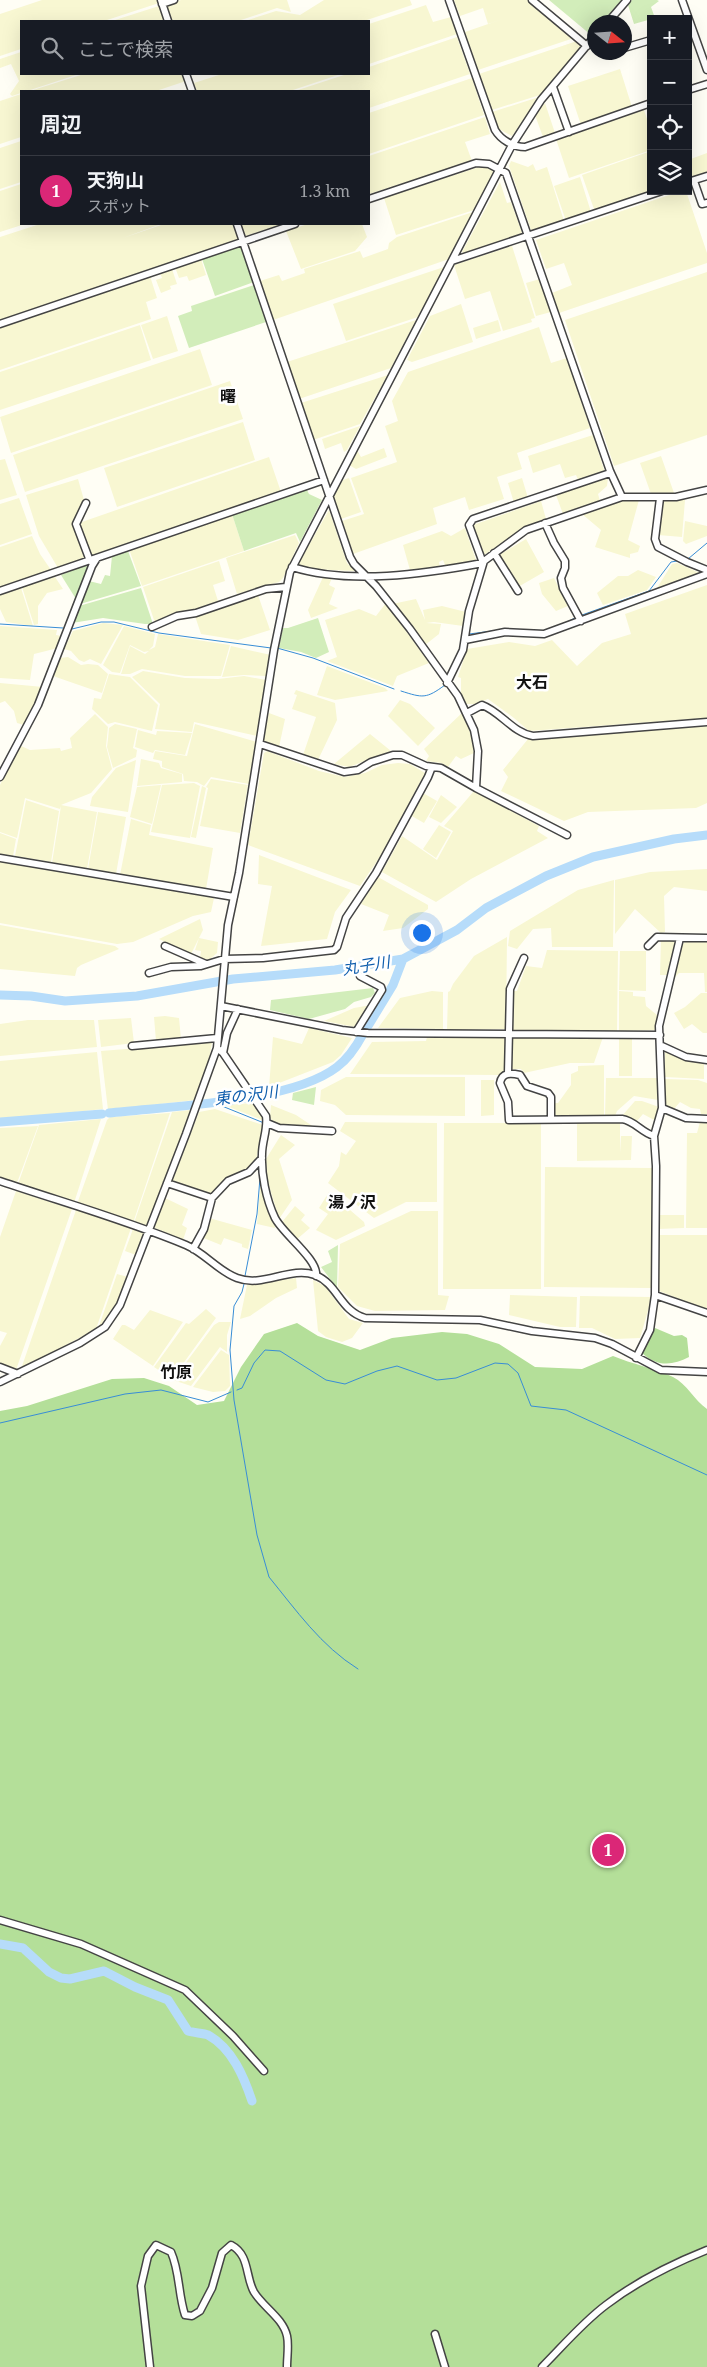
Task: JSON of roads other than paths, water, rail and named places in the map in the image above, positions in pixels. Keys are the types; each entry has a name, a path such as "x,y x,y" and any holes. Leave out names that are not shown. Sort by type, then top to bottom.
{"street":[{"path":"168,20 162,2 174,0"},
{"path":"449,0 494,130 512,145 525,147 648,105"},
{"path":"0,1382 80,1344 105,1326 120,1305 149,1231 196,1108 216,1048 228,924 286,587 292,568 512,145 526,122 553,86 587,46 532,0"},
{"path":"614,15 627,0"},
{"path":"682,0 686,15"},
{"path":"692,32 707,70"},
{"path":"632,46 647,41"},
{"path":"186,75 192,90"},
{"path":"692,89 707,84"},
{"path":"553,86 569,132"},
{"path":"370,200 476,163 485,163 505,172 509,178 610,473 622,497"},
{"path":"692,182 707,176"},
{"path":"692,184 702,205"},
{"path":"452,261 650,195"},
{"path":"237,225 350,558 410,629 458,696 467,712 474,730 478,751 476,788"},
{"path":"0,324 292,225"},
{"path":"447,683 463,650 469,611 483,563 469,525 474,519 610,473"},
{"path":"0,591 324,480"},
{"path":"292,568 335,575 365,575 431,572 483,563 526,530 622,497 676,497 707,490"},
{"path":"660,498 655,539 658,547 707,570"},
{"path":"86,503 76,524 90,561"},
{"path":"545,523 565,561 565,568 561,578 562,588 581,621"},
{"path":"494,553 518,591"},
{"path":"0,777 38,705 92,566 97,558"},
{"path":"465,640 506,632 544,634 707,574"},
{"path":"152,627 177,616 196,613 266,589 286,587"},
{"path":"467,712 482,705 490,708 521,732 533,736 707,722"},
{"path":"260,744 344,772 358,770 371,762 393,755 409,757 449,772 566,836"},
{"path":"148,973 171,967 194,967 224,959 280,956 334,950 337,947 346,918 376,873 432,767"},
{"path":"0,858 234,897"},
{"path":"648,946 657,937 707,938"},
{"path":"636,1358 650,1330 655,1295 656,1166 654,1136 662,1108 661,1014 680,938"},
{"path":"165,946 206,964"},
{"path":"508,1073 510,989 524,958"},
{"path":"356,1032 382,990 360,976"},
{"path":"221,1004 356,1032 400,1034 660,1035"},
{"path":"223,1053 227,1033 238,1009"},
{"path":"132,1046 217,1038"},
{"path":"662,1046 686,1057 707,1060"},
{"path":"216,1048 223,1053 266,1116 267,1123 262,1158 268,1198 276,1219 284,1232 316,1266 316,1276"},
{"path":"551,1119 551,1097 548,1093 527,1086 520,1075 508,1073 502,1077 500,1083 508,1102 509,1120 629,1120 645,1133 654,1136"},
{"path":"662,1108 686,1118 707,1119"},
{"path":"267,1123 279,1128 332,1131"},
{"path":"193,1249 204,1229 212,1198 228,1181 249,1172 262,1158"},
{"path":"0,1181 149,1231 193,1249 230,1274 248,1281 300,1273 323,1278 350,1312 365,1318 480,1320 532,1331 595,1338 612,1344 662,1370 706,1371"},
{"path":"167,1183 212,1198"},
{"path":"655,1295 707,1313"},
{"path":"0,1368 18,1374"},
{"path":"0,1920 81,1944 185,1990 233,2036 264,2071"},
{"path":"150,2367 141,2286 148,2256 156,2245 171,2252 178,2277 179,2297 185,2315 192,2316 200,2311 212,2288 222,2253 231,2245 241,2253 250,2283 257,2297 283,2327 287,2344 286,2367"},
{"path":"542,2367 606,2305 638,2284 687,2258 707,2250"},
{"path":"435,2334 445,2367"}],"waterway":[{"path":"688,559 707,543"},
{"path":"582,615 649,591 671,562 677,561"},
{"path":"565,623 575,618"},
{"path":"72,629 101,622 114,622 159,633 271,648"},
{"path":"0,624 63,628"},
{"path":"469,634 500,630"},
{"path":"277,648 313,658 394,689"},
{"path":"401,691 424,696 433,693 445,685"},
{"name":"丸子川","path":"0,995 31,996 65,1001 137,996 233,979 335,970 403,959 457,930 486,908 546,876 593,857 674,839 707,835"},
{"name":"東の沢川","path":"368,1026 393,985 403,959"},
{"name":"東の沢川","path":"109,1113 228,1101 260,1096 290,1088 316,1079 337,1067 352,1052 363,1034"},
{"path":"212,1102 264,1123"},
{"name":"東の沢川","path":"0,1122 102,1114"},
{"path":"245,1276 257,1214 260,1178"},
{"path":"244,1284 234,1306 230,1350 234,1400 257,1535 269,1577 299,1615 332,1650 358,1669"},
{"path":"237,1390 242,1388 254,1363 265,1350 280,1351 326,1380 345,1384 377,1371 397,1366 437,1380 456,1378 495,1363 508,1364 518,1373 531,1406 566,1410 707,1475"},
{"path":"0,1423 125,1394 161,1390 208,1402 231,1392"},
{"name":"東の沢川","path":"0,1944 23,1948 49,1972 61,1978 70,1979 104,1971 135,1987 168,2000 188,2031 208,2035 224,2047 241,2073 252,2101"}],"place":[{"name":"天狗山","path":"608,1850"}],"district":[{"name":"曙","path":"228,396"},
{"name":"大石","path":"532,682"},
{"name":"湯ノ沢","path":"352,1202"},
{"name":"竹原","path":"176,1372"}]}
